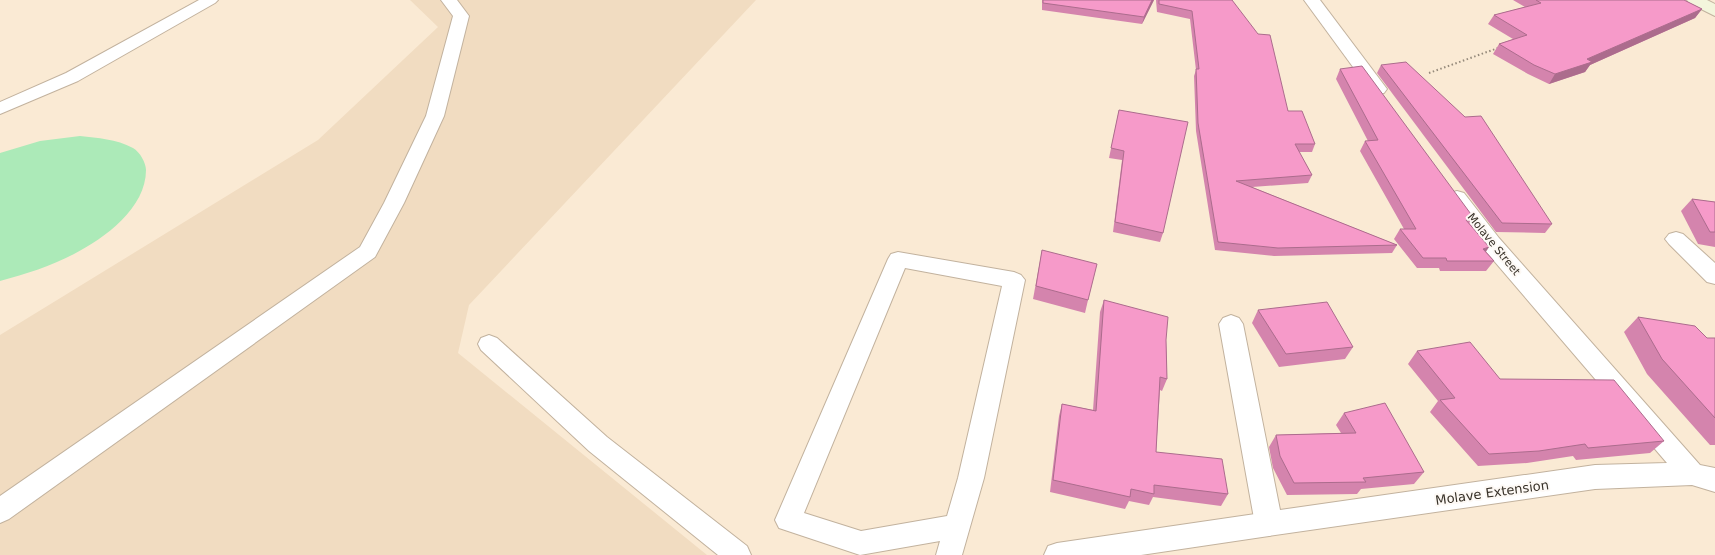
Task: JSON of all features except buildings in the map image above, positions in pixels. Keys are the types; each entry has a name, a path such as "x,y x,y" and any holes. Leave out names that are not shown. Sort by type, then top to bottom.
{"main road":[{"path":"1695,0 1715,10"}],"street":[{"path":"1312,0 1390,106"},
{"name":"Molave Street","path":"1445,181 1491,243 1704,477"},
{"path":"1676,239 1715,276"},
{"path":"1231,324 1269,524"},
{"name":"Molave Extension","path":"1269,524 1595,477 1704,477"}],"lane":[{"path":"0,109 72,77 210,0"},
{"path":"0,511 368,252 394,203 435,116 461,16 449,0"},
{"path":"950,555 971,478 1014,280 898,259 788,520 861,543 957,526"},
{"path":"489,344 598,444 738,555"},
{"path":"1057,555 1269,524"}],"path":[{"path":"1429,73 1503,46"}],"shaded area":[{"path":"410,0 756,0 469,305 458,353 707,555 0,555 0,335 318,140 438,27"}],"green space":[{"path":"80,136 114,141 127,145 138,152 146,167 144,184 139,197 122,220 86,247 47,266 0,281 0,153 40,141"}]}
